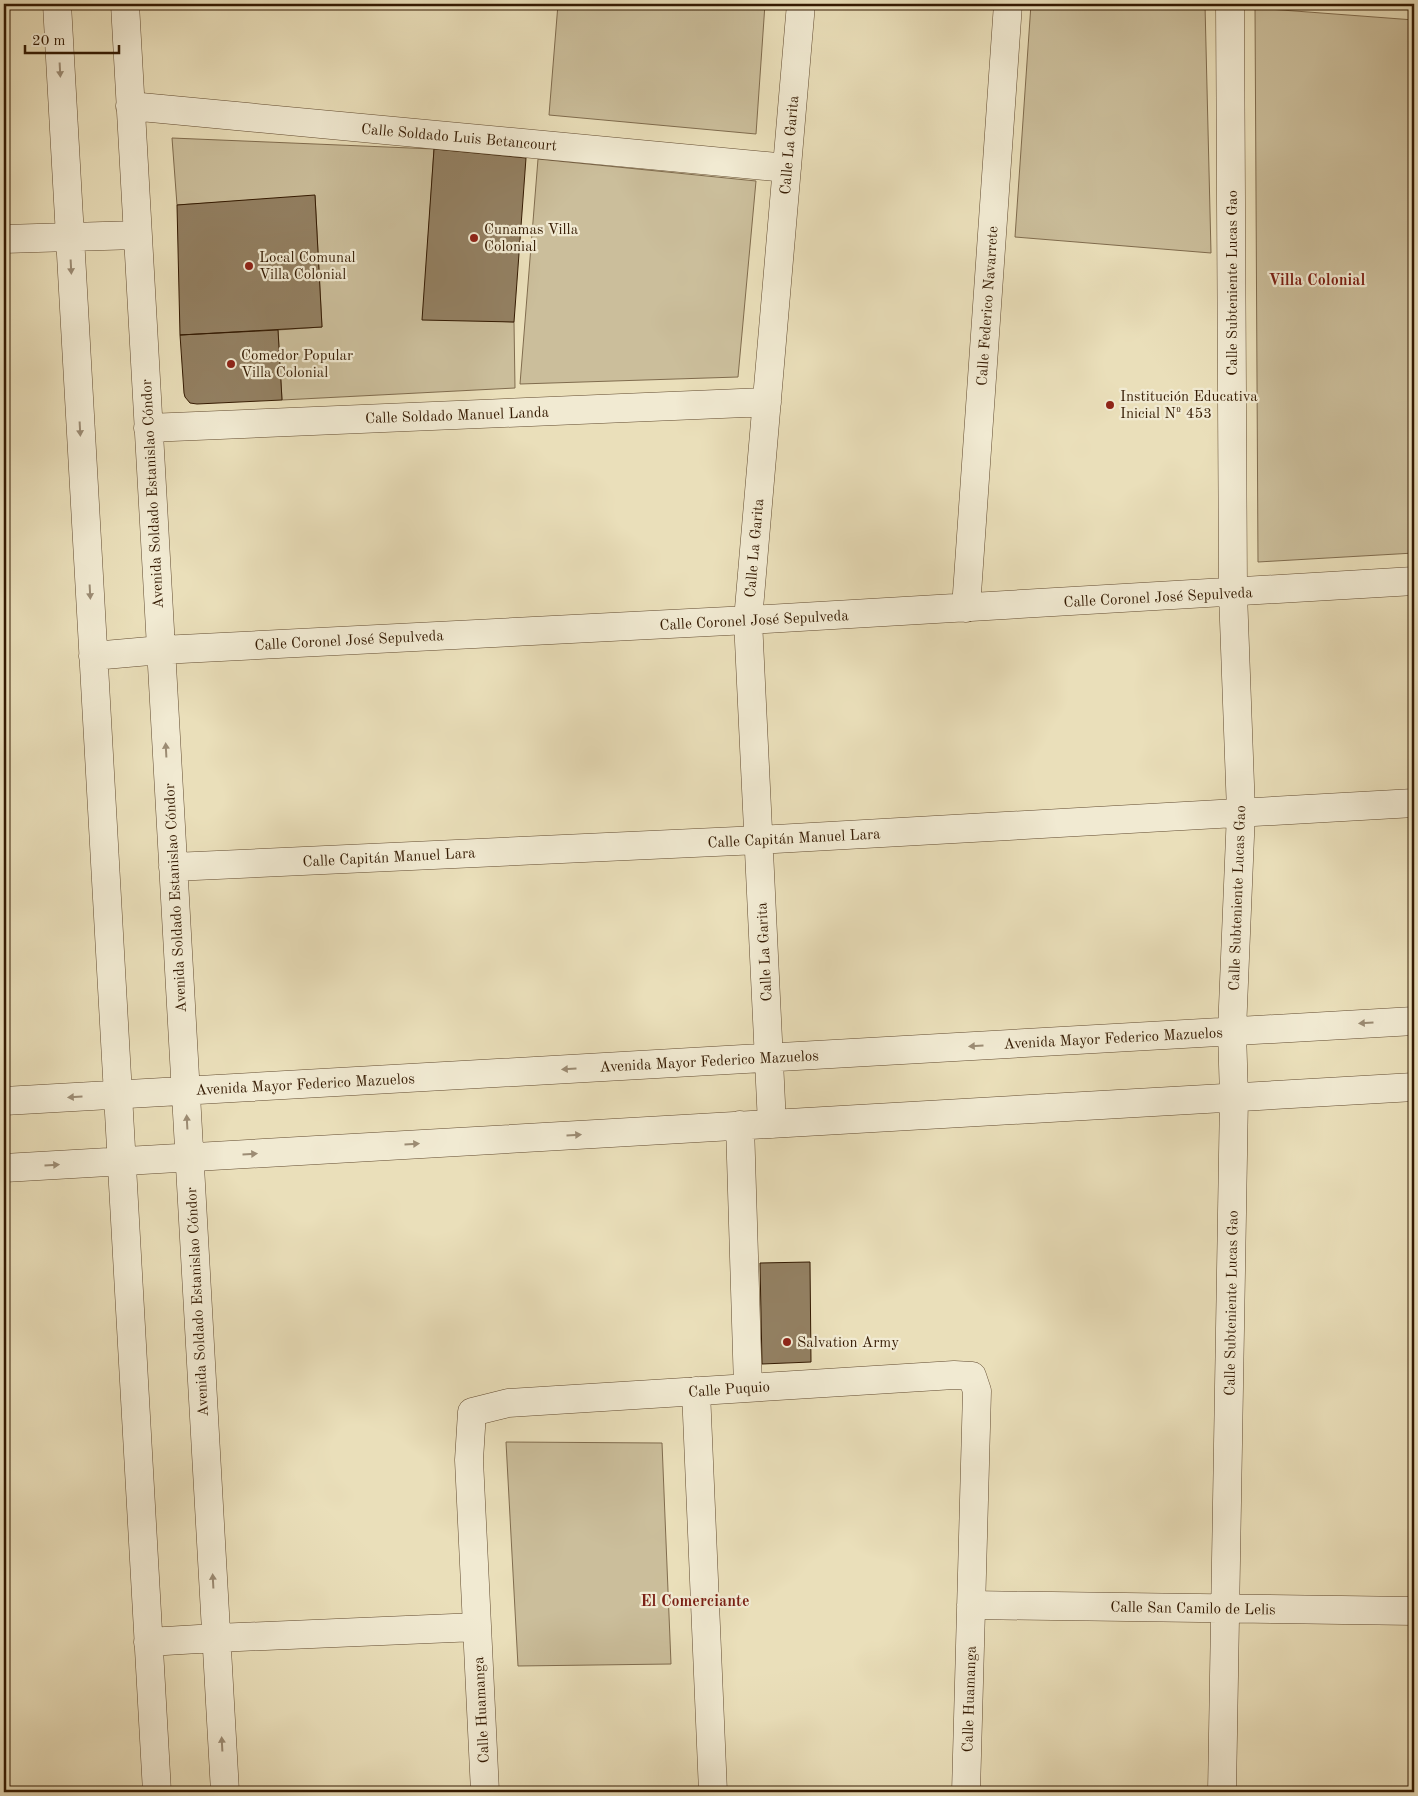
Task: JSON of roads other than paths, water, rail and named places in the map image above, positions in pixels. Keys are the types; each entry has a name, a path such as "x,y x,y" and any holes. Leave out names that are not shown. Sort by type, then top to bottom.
{"street":[{"path":"57,4 157,1792"},
{"name":"Avenida Soldado Estanislao Cóndor","path":"125,4 225,1792"},
{"name":"Calle La Garita","path":"772,1124 748,620 801,4"},
{"name":"Calle Federico Navarrete","path":"966,608 1008,4"},
{"name":"Calle Subteniente Lucas Gao","path":"1222,1792 1234,1097 1232,1031 1241,812 1233,593 1230,4"},
{"name":"Calle Soldado Luis Betancourt","path":"130,106 787,168"},
{"path":"4,239 137,235"},
{"name":"Calle Soldado Manuel Landa","path":"148,428 767,402"},
{"name":"Calle Coronel José Sepulveda","path":"93,656 161,650 966,608 1414,581"},
{"name":"Calle Capitán Manuel Lara","path":"173,867 759,840 1414,803"},
{"name":"Avenida Mayor Federico Mazuelos","path":"4,1101 1414,1020"},
{"path":"4,1168 1414,1087"},
{"path":"740,1125 748,1387"},
{"name":"Calle Puquio","path":"477,1627 469,1460 472,1412 508,1403 954,1375 972,1376 977,1392 971,1606"},
{"path":"696,1391 713,1792"},
{"name":"Calle San Camilo de Lelis","path":"971,1606 1414,1611"},
{"name":"Calle Huamanga","path":"966,1792 971,1606"},
{"path":"148,1642 477,1627"},
{"name":"Calle Huamanga","path":"477,1627 485,1792"}],"place":[{"name":"Cunamas Villa Colonial","path":"474,238"},
{"name":"Local Comunal Villa Colonial","path":"249,266"},
{"name":"Comedor Popular Villa Colonial","path":"231,364"},
{"name":"Institución Educativa Inicial Nº 453","path":"1110,405"},
{"name":"Salvation Army","path":"787,1342"}],"district":[{"name":"Villa Colonial","path":"1317,279"},
{"name":"El Comerciante","path":"695,1600"}]}
